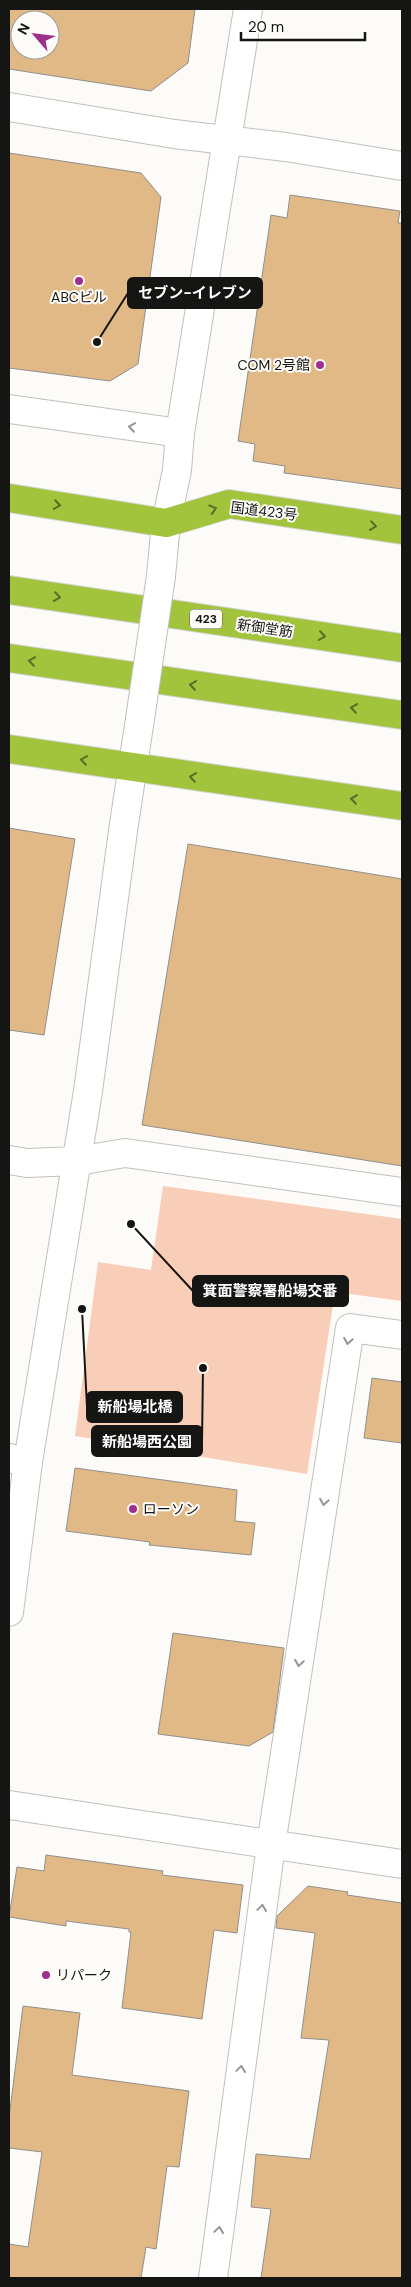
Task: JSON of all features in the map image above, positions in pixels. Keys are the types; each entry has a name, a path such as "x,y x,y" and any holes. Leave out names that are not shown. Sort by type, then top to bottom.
{"highway":[{"name":"国道423号","path":"9,498 166,523 229,504 402,530"},
{"name":"新御堂筋","path":"9,590 402,648"},
{"path":"9,658 402,716"},
{"path":"9,749 402,806"}],"street":[{"path":"9,1612 19,1460 77,1161 132,767 161,576 166,523 177,470 180,432 248,9"},
{"path":"9,107 174,134 402,166"},
{"path":"9,409 180,432"},
{"path":"9,1160 27,1163 77,1161 125,1153 402,1192"},
{"path":"213,2278 270,1845 350,1328 402,1335"},
{"path":"9,1805 402,1864"}],"shaded area":[{"path":"163,1186 402,1219 402,1301 335,1292 307,1474 75,1436 98,1262 151,1270"}],"building":[{"path":"9,9 195,9 188,63 151,91 9,69"},
{"name":"ABCビル","path":"9,153 141,173 161,197 138,364 110,381 9,368"},
{"name":"COM 2号館","path":"290,195 400,211 398,223 402,223 402,489 284,473 285,466 253,461 255,444 238,441 271,215 287,218"},
{"path":"9,828 75,839 44,1035 9,1030"},
{"path":"188,844 402,879 402,1166 142,1125"},
{"path":"372,1378 402,1382 402,1443 364,1438"},
{"path":"75,1468 237,1490 235,1521 255,1523 251,1555 149,1545 150,1542 66,1531"},
{"path":"173,1633 284,1648 273,1732 249,1746 158,1734"},
{"path":"46,1855 163,1871 162,1875 243,1885 237,1933 214,1930 202,2019 122,2008 131,1932 129,1932 129,1929 66,1921 66,1926 9,1917 17,1867 44,1871"},
{"path":"308,1886 348,1892 347,1895 402,1903 402,2278 261,2278 271,2209 251,2207 256,2154 310,2159 329,2040 301,2038 315,1933 276,1928 277,1916"},
{"path":"23,2006 80,2013 72,2075 189,2091 179,2167 167,2166 156,2249 146,2247 141,2278 9,2278 9,2244 28,2247 42,2152 9,2148 9,2118"}],"place":[{"name":"ABCビル","path":"79,281"},
{"name":"セブン-イレブン","path":"97,342"},
{"name":"COM 2号館","path":"320,365"},
{"name":"箕面警察署船場交番","path":"131,1224"},
{"name":"新船場北橋","path":"82,1309"},
{"name":"新船場西公園","path":"203,1368"},
{"name":"ローソン","path":"133,1509"},
{"name":"リパーク","path":"46,1975"}]}
